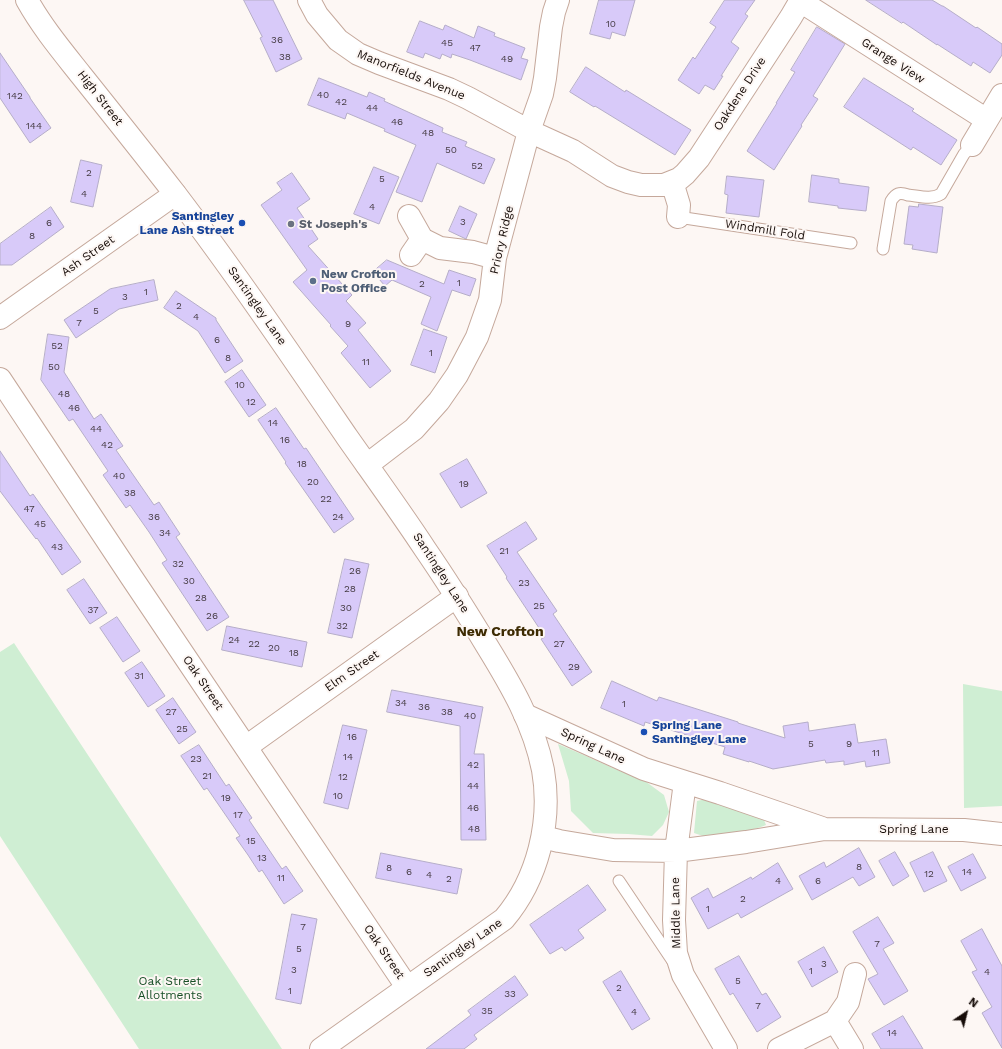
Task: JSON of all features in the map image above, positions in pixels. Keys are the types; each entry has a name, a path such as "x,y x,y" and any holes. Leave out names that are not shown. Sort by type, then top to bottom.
{"street":[{"name":"High Street","path":"26,0 56,42 175,194"},
{"name":"Manorfields Avenue","path":"309,0 317,15 338,40 358,54 449,89 529,131"},
{"name":"Priory Ridge","path":"367,465 414,429 439,401 456,375 477,337 490,300 495,258 529,131 542,94 551,27 558,0"},
{"name":"Oakdene Drive","path":"529,131 573,151 612,176 628,182 664,185 672,182 685,174 699,158 791,17 800,0"},
{"name":"Grange View","path":"800,0 987,120"},
{"path":"972,145 1002,95"},
{"path":"672,182 679,205 678,216"},
{"name":"Ash Street","path":"0,318 175,194"},
{"name":"Santingley Lane","path":"175,194 231,269 414,531 457,596 512,687 536,743 543,771 545,799 543,837 536,863 527,885 514,907 504,919 321,1049"},
{"path":"409,216 416,247 473,252 495,258"},
{"name":"Oak Street","path":"0,379 407,987"},
{"name":"Elm Street","path":"246,747 457,596"},
{"name":"Spring Lane","path":"525,715 644,769 720,792 825,829"},
{"path":"676,851 685,782"},
{"name":"Spring Lane","path":"543,837 613,850 676,851 746,842 825,829 964,830 1002,834"},
{"name":"Middle Lane","path":"676,851 674,920 676,953 682,975 726,1049"},
{"path":"779,1049 835,1021 848,1002 855,974"},
{"path":"835,1021 852,1049"}],"lane":[{"path":"883,249 893,198 898,194 930,198 941,194 964,154 972,145"},
{"name":"Windmill Fold","path":"678,216 851,243"},
{"name":"Middle Lane","path":"619,881 682,975"}],"green space":[{"name":"Oak Street Allotments","path":"14,643 282,1049 139,1049 0,836 0,652"},
{"path":"963,684 1002,691 1002,806 964,808"},
{"path":"558,744 645,781 664,795 669,812 663,825 652,836 593,833 571,811 569,781"},
{"path":"706,799 762,815 766,825 744,832 717,836 703,836 694,833 697,801"}],"building":[{"path":"244,0 273,0 302,59 276,72 260,38 262,37"},
{"path":"599,0 635,0 625,36 612,32 610,39 590,34"},
{"path":"725,0 755,0 745,14 748,16 731,42 739,48 721,76 723,76 714,90 705,85 699,94 678,80 693,57 695,59 716,27 710,23"},
{"path":"866,0 932,0 1002,44 1002,55 990,73 973,62 971,66"},
{"path":"420,21 443,30 445,25 474,38 478,26 495,33 494,36 525,48 521,58 528,60 521,80 452,54 451,58 442,54 440,59 425,53 423,58 407,52"},
{"path":"817,27 845,44 813,96 818,99 774,170 747,151 795,72 791,70"},
{"path":"0,53 51,128 30,143 0,98"},
{"path":"586,67 625,92 626,90 691,130 675,155 570,92"},
{"path":"319,78 367,97 369,92 385,99 384,101 443,128 442,132 467,142 465,146 495,159 484,184 437,163 422,202 396,192 416,145 384,131 385,129 347,113 345,119 308,105"},
{"path":"864,78 914,109 912,111 957,140 941,165 913,147 911,150 844,107"},
{"path":"81,160 102,165 93,207 71,202"},
{"path":"374,167 399,177 379,224 354,214"},
{"path":"292,173 310,199 297,208 318,239 308,246 352,295 346,301 366,323 358,330 391,371 370,388 341,353 348,346 293,282 307,270 261,205 282,190 277,183"},
{"path":"812,175 839,179 839,183 869,187 866,211 838,208 838,206 809,202"},
{"path":"727,176 764,180 759,217 726,213 728,195 725,194"},
{"path":"919,204 943,207 937,253 912,249 913,245 904,244 909,206 918,207"},
{"path":"460,206 477,214 466,239 449,231"},
{"path":"51,207 64,227 12,265 0,265 0,244"},
{"path":"387,260 444,284 449,270 476,279 470,296 452,290 437,331 421,324 431,297 392,280 385,286 373,272"},
{"path":"154,280 158,300 119,309 76,338 64,320 110,289"},
{"path":"176,291 216,318 243,361 225,373 198,331 164,308"},
{"path":"424,329 447,337 435,373 411,365"},
{"path":"48,334 69,337 64,372 94,419 101,414 123,446 116,450 154,505 159,502 180,534 176,537 229,617 207,631 162,563 167,560 149,532 130,505 126,508 103,475 108,471 73,419 69,421 41,380"},
{"path":"242,370 266,405 249,417 225,382"},
{"path":"276,408 304,449 306,448 354,519 334,533 285,463 286,462 258,420"},
{"path":"0,451 30,496 33,494 81,562 62,575 37,538 36,539 0,491"},
{"path":"467,459 487,493 461,508 440,474"},
{"path":"526,522 537,539 517,552 557,611 553,614 592,672 572,686 541,639 545,637 487,546"},
{"path":"345,559 369,564 352,638 328,633"},
{"path":"84,579 107,613 90,624 67,590"},
{"path":"117,617 140,651 123,662 100,628"},
{"path":"227,626 307,642 302,667 222,650"},
{"path":"142,662 165,696 148,707 125,673"},
{"path":"612,681 657,701 659,697 785,738 783,726 808,722 809,731 855,724 858,743 886,739 890,763 866,767 865,761 844,765 844,761 826,763 825,760 773,769 749,762 723,754 725,747 645,722 644,726 601,708"},
{"path":"392,690 483,707 474,754 484,754 486,840 461,840 460,726 387,712"},
{"path":"173,698 196,732 179,744 156,710"},
{"path":"343,725 367,730 348,809 324,803"},
{"path":"199,745 226,786 229,784 252,818 249,820 282,869 286,866 303,891 284,904 262,870 259,872 236,838 240,836 207,788 204,790 181,756"},
{"path":"859,848 875,877 859,886 853,877 812,900 799,876 824,862 826,867"},
{"path":"895,852 909,876 893,886 879,861"},
{"path":"933,852 947,881 924,892 910,863"},
{"path":"381,853 462,869 457,894 376,878"},
{"path":"973,854 986,878 961,891 948,867"},
{"path":"778,863 793,889 741,918 738,913 708,929 691,898 708,888 713,898 751,877 752,879"},
{"path":"588,885 606,910 578,930 584,938 565,951 562,947 550,954 530,925"},
{"path":"292,914 317,919 301,1004 276,999"},
{"path":"878,917 894,943 883,949 908,991 884,1005 868,979 878,974 853,932"},
{"path":"982,929 1002,966 1002,1048 982,1013 992,1007 972,972 977,970 961,941"},
{"path":"824,947 838,972 812,987 798,962"},
{"path":"739,956 762,995 766,993 781,1017 757,1032 733,993 730,995 715,969"},
{"path":"621,971 650,1019 632,1030 603,982"},
{"path":"515,976 528,995 474,1035 477,1039 464,1049 426,1049 471,1015 468,1011"},
{"path":"903,1016 923,1049 881,1049 872,1034"}],"place":[{"name":"Santingley Lane Ash Street","path":"242,223"},
{"name":"St Joseph's","path":"291,224"},
{"name":"New Crofton Post Office","path":"313,281"},
{"name":"Spring Lane Santingley Lane","path":"644,732"}],"district":[{"name":"New Crofton","path":"500,632"}]}
